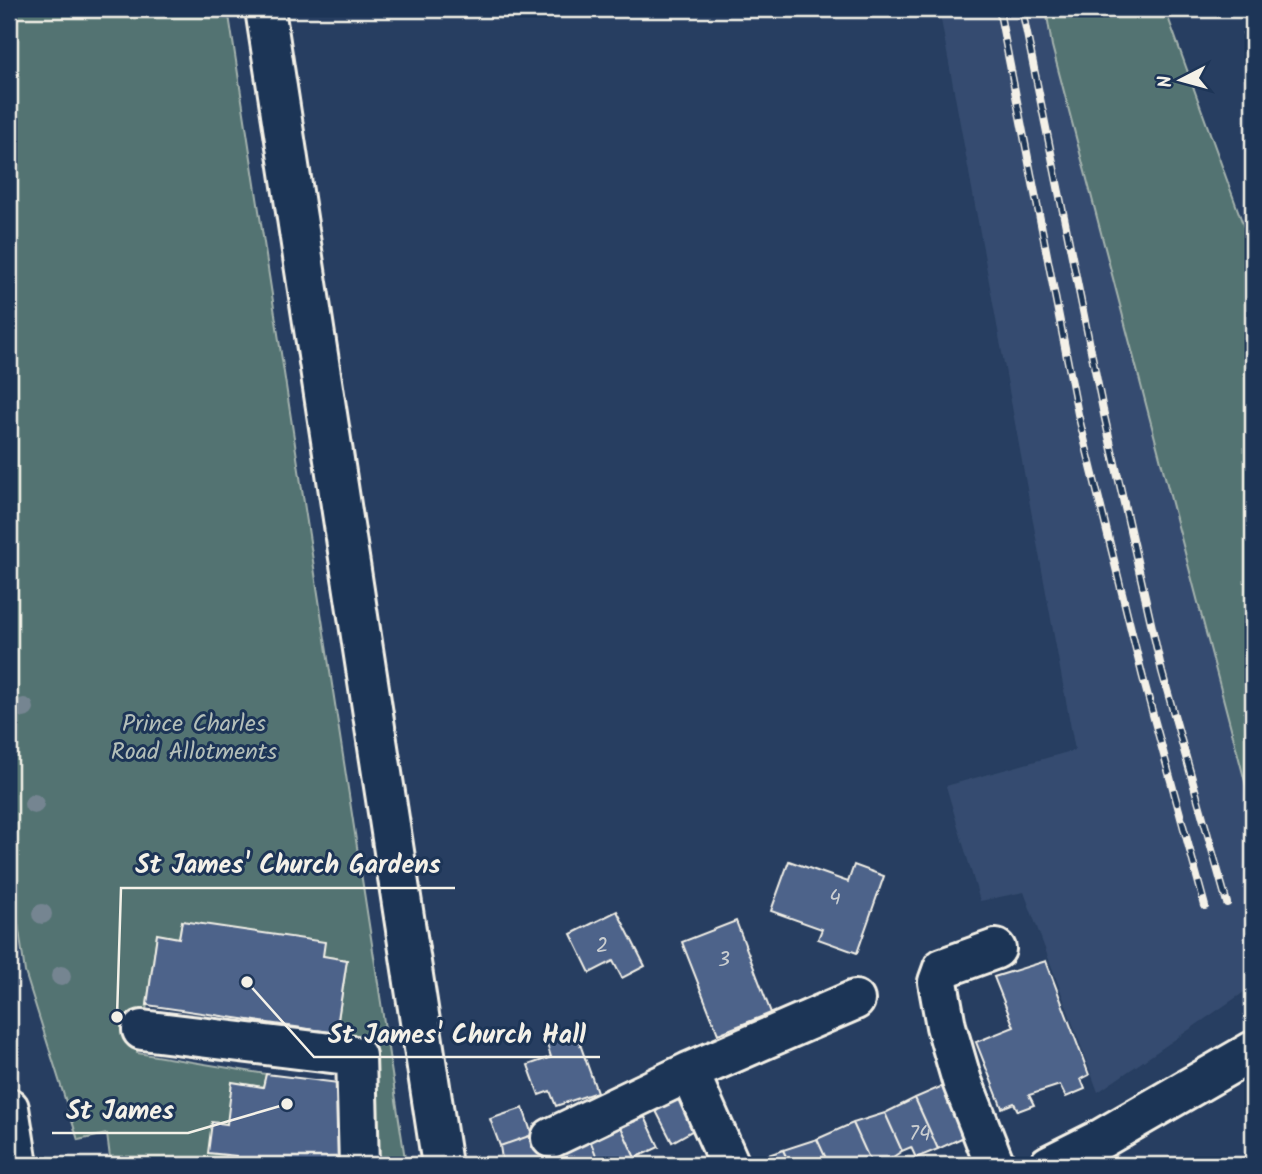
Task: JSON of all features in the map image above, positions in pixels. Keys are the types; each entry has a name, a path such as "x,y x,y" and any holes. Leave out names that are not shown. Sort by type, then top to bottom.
{"street":[{"path":"265,9 442,1165"},
{"path":"995,1165 962,1081 946,1026 938,982 943,968 996,949"},
{"path":"551,1138 689,1072 855,1000"},
{"path":"142,1030 356,1056 359,1165"},
{"path":"1049,1165 1110,1134 1253,1051"},
{"path":"689,1072 730,1165"},
{"path":"9,1108 18,1165"}],"shaded area":[{"path":"939,9 1046,9 1052,46 1253,812 1253,986 1098,1092 1024,892 980,901 946,786 1075,750"}],"green space":[{"name":"Prince Charles Road Allotments","path":"9,9 228,9 406,1165 342,1165 353,1034 336,1033 347,960 182,921 179,938 157,935 137,1053 266,1074 263,1087 232,1083 225,1165 111,1165 107,1134 78,1140 25,972 9,861"},
{"path":"1046,9 1165,9 1253,252 1253,812 1052,46"}],"building":[{"path":"1253,29 1253,53 1251,54 1243,33"},
{"path":"789,861 848,882 854,865 884,876 857,953 818,939 822,929 771,911"},
{"path":"617,911 645,966 622,978 613,961 590,973 571,934"},
{"path":"182,921 325,942 323,956 347,960 336,1033 147,1005 157,934 179,938"},
{"path":"736,921 771,1013 718,1034 682,942"},
{"path":"1046,961 1089,1075 1081,1079 1085,1089 1066,1097 1060,1085 1029,1095 1034,1105 1018,1111 1014,1103 1002,1108 976,1042 1014,1027 994,977"},
{"path":"575,1030 597,1092 556,1106 550,1091 539,1095 528,1065 551,1057 546,1041"},
{"path":"266,1074 347,1084 338,1165 235,1165 236,1156 208,1153 212,1122 227,1124 232,1082 263,1087"},
{"path":"952,1082 969,1120 959,1126 964,1137 938,1149 915,1098"},
{"path":"677,1096 695,1103 704,1124 672,1142 655,1109"},
{"path":"915,1098 938,1149 916,1158 911,1147 902,1151 885,1113"},
{"path":"523,1108 532,1135 500,1146 490,1119"},
{"path":"885,1113 902,1151 886,1162 887,1165 872,1165 853,1123"},
{"path":"645,1117 659,1147 635,1158 621,1127"},
{"path":"853,1123 872,1165 829,1165 817,1139"},
{"path":"621,1127 635,1158 618,1165 600,1165 590,1140"},
{"path":"532,1135 544,1160 532,1165 503,1165 500,1146"},
{"path":"817,1139 829,1165 790,1165 783,1150"},
{"path":"590,1140 600,1165 563,1165 558,1154"},
{"path":"783,1150 790,1165 745,1163"},
{"path":"558,1154 563,1165 532,1165 544,1160"}],"railway":[{"path":"999,9 1078,414 1143,678 1205,906"},
{"path":"1022,9 1103,410 1162,672 1227,903"}],"place":[{"name":"St James' Church Hall","path":"247,982"},
{"name":"St James' Church Gardens","path":"117,1017"},
{"name":"St James","path":"287,1104"}]}
